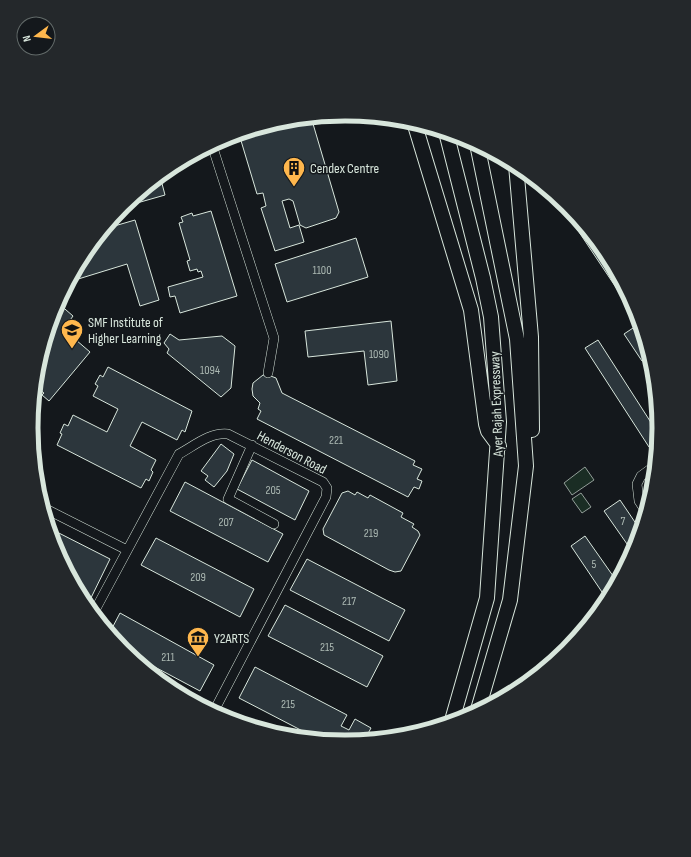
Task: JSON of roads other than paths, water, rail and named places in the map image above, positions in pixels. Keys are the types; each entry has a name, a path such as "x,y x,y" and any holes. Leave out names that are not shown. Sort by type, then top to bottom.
{"highway":[{"path":"416,129 471,310 486,424 488,431 499,446"},
{"name":"Ayer Rajah Expressway","path":"448,138 483,278 491,318 498,401 499,446 487,598 453,717"},
{"name":"Ayer Rajah Expressway","path":"477,151 516,340 526,466 510,600 479,705"},
{"path":"517,174 531,337 533,427 526,466"}],"street":[{"path":"214,151 274,338 268,373"},
{"name":"Henderson Road","path":"96,607 178,454 212,436 221,433 228,434 323,482 326,488 326,497 217,708"},
{"path":"252,445 228,499 274,524"},
{"path":"643,507 639,501 637,484 642,476 650,470"},
{"path":"49,510 127,550"}],"place":[{"name":"Cendex Centre","path":"294,188"},
{"name":"SMF Institute of Higher Learning","path":"72,350"},
{"name":"Y2ARTS","path":"198,658"}]}
